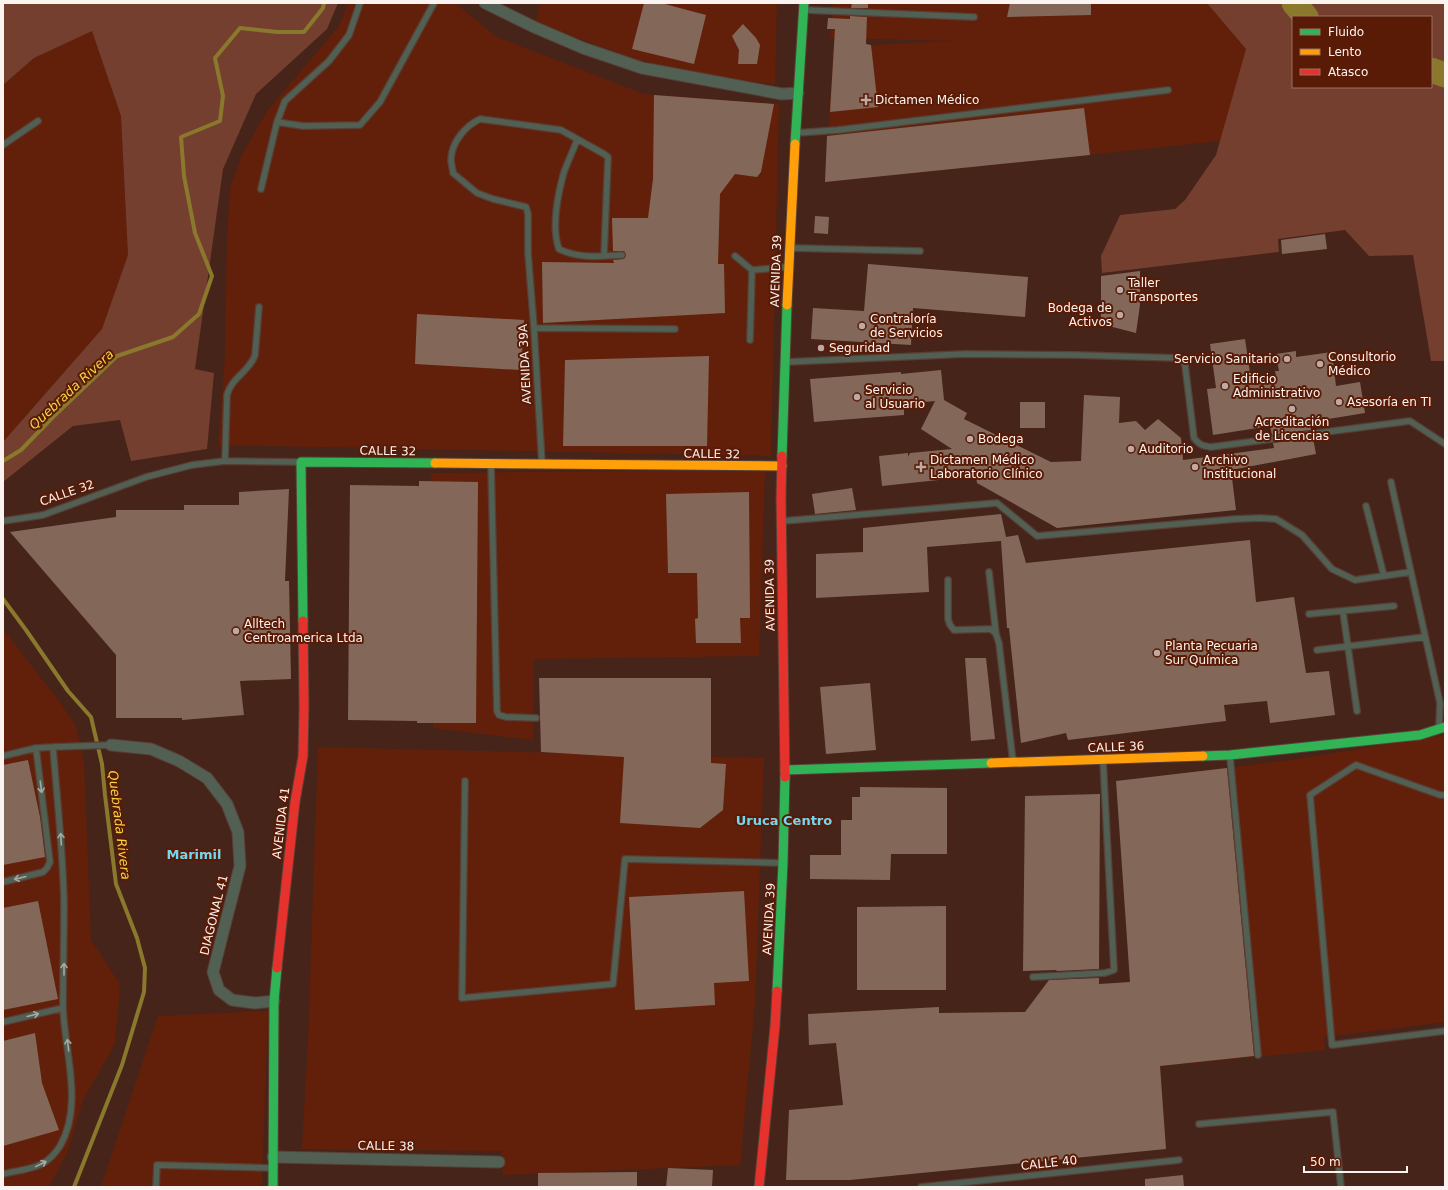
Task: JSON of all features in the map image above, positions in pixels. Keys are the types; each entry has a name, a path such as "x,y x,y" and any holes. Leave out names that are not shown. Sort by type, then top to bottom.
{"street":[{"path":"485,3 534,27 583,48 642,68 782,94 798,93"},
{"name":"AVENIDA 39","path":"759,1187 775,1026 783,864 785,770 781,521 782,466 788,267 804,5"},
{"name":"CALLE 32","path":"301,462 782,466"},
{"name":"AVENIDA 41","path":"273,1187 274,1001 294,802 303,756 304,706 301,462"},
{"name":"CALLE 36","path":"785,770 1230,755 1420,735 1442,728"},
{"name":"DIAGONAL 41","path":"111,745 151,749 180,761 207,778 227,804 238,832 240,866 213,972 219,990 232,1000 255,1003 274,1001"},
{"name":"CALLE 38","path":"273,1156 499,1162"}],"lane":[{"path":"261,189 277,122 285,101 329,61 348,35 360,3"},
{"path":"277,122 303,126 360,125 380,102 434,3"},
{"path":"804,5 974,17"},
{"path":"796,133 838,130 1168,90"},
{"name":"AVENIDA 39A","path":"542,464 528,253 528,214 526,207 493,199 477,192 453,172 451,158 455,144 466,128 480,119 561,130 577,140"},
{"path":"3,145 38,120"},
{"path":"604,256 608,157 577,140 564,171 559,193 556,221 556,241 559,249 568,254 587,257 622,255"},
{"path":"789,248 920,251"},
{"path":"735,256 752,270 788,267"},
{"path":"750,340 752,270"},
{"path":"225,462 227,395 229,387 253,362 255,355 259,307"},
{"path":"534,328 675,329"},
{"path":"785,362 965,354 1179,358 1185,365 1194,438 1203,446 1211,447 1410,421 1445,444"},
{"name":"CALLE 32","path":"3,521 43,515 146,477 192,466 225,462 301,462"},
{"path":"492,464 497,711 499,715 506,717 536,718"},
{"path":"1391,482 1440,703 1442,728"},
{"path":"781,521 997,503 1037,536 1236,518 1276,519 1302,535 1332,569 1355,580 1411,572"},
{"path":"1366,506 1384,576"},
{"path":"989,572 1014,762"},
{"path":"948,580 948,619 954,630 991,629 996,634"},
{"path":"1309,614 1394,606"},
{"path":"1343,612 1358,711"},
{"path":"1317,650 1425,637"},
{"path":"3,756 36,748 111,745"},
{"path":"3,1174 37,1167 50,1159 60,1144 70,1122 72,1082 64,1008 64,902 60,827 53,747"},
{"path":"3,882 42,872 47,868 50,862 36,748"},
{"path":"1230,755 1258,1055"},
{"path":"1033,977 1105,973 1114,970 1103,759"},
{"path":"1445,795 1356,765 1310,794 1332,1045 1445,1031"},
{"path":"465,781 462,998 613,984 625,859 783,864"},
{"path":"3,1022 64,1008"},
{"path":"1199,1124 1334,1112 1341,1187"},
{"name":"CALLE 40","path":"921,1187 1179,1160"},
{"path":"156,1187 157,1165 273,1168"}],"shaded area":[{"path":"3,3 338,3 327,29 256,94 223,169 195,369 214,373 207,449 131,461 120,420 73,426 3,482 3,442 102,329 128,255 121,116 92,31 34,58 3,85"},
{"path":"348,3 457,3 497,37 644,94 779,104 771,456 218,445 225,357 227,235 230,189 241,157 267,111 339,26"},
{"path":"540,3 777,3 775,84 714,78 635,59 536,21"},
{"path":"833,3 1235,3 1218,16 1246,49 1221,141 825,182 834,42 871,45 956,41 830,38"},
{"path":"1207,3 1445,3 1445,361 1431,361 1413,255 1369,256 1345,230 1278,239 1279,252 1102,273 1101,256 1120,215 1175,209 1185,200 1216,155 1246,49"},
{"path":"92,30 121,116 128,255 102,329 3,442 3,85 34,58"},
{"path":"765,470 759,656 534,659 533,740 433,728 431,473"},
{"path":"3,629 62,705 76,726 84,762 91,940 120,984 115,1044 83,1100 67,1153 49,1187 3,1187"},
{"path":"1445,735 1445,1022 1324,1037 1325,1050 1192,1063 1163,776 1297,759"},
{"path":"318,747 764,758 755,1003 740,1165 503,1175 501,1151 302,1149 308,1039"},
{"path":"268,1011 262,1187 101,1187 158,1016"}],"building":[{"path":"644,3 661,3 706,15 694,64 632,49"},
{"path":"852,3 868,3 868,8 851,8"},
{"path":"1010,3 1091,3 1091,15 1007,17"},
{"path":"850,16 867,17 866,44 871,45 878,107 830,112 835,29 827,29 828,18 850,19"},
{"path":"743,24 756,38 760,45 757,64 738,64 739,50 732,36"},
{"path":"654,95 774,104 761,172 757,177 735,174 720,194 718,264 724,264 725,313 543,323 542,262 614,263 613,260 624,259 626,255 624,251 613,251 612,218 648,218 653,179"},
{"path":"1084,108 1090,155 825,182 827,136"},
{"path":"815,216 829,217 828,234 814,233"},
{"path":"1325,234 1327,249 1282,254 1281,240"},
{"path":"868,264 1028,277 1025,317 913,308 911,345 811,339 813,308 864,311"},
{"path":"1140,271 1140,305 1136,333 1101,324 1101,276"},
{"path":"417,314 524,320 521,370 415,364"},
{"path":"1245,339 1251,380 1276,376 1275,371 1279,371 1276,354 1296,351 1296,357 1332,352 1336,386 1360,382 1365,413 1310,422 1311,430 1272,435 1270,426 1213,435 1207,389 1216,388 1210,344"},
{"path":"709,356 707,446 563,446 565,360"},
{"path":"941,370 944,400 967,413 964,419 1051,462 1081,461 1084,395 1120,397 1119,423 1136,421 1145,430 1158,419 1181,438 1183,460 1274,448 1273,443 1313,438 1316,454 1231,470 1236,510 1057,528 977,483 976,476 882,486 879,456 908,453 908,457 910,453 952,449 921,429 935,401 904,404 904,415 814,422 810,379 901,372 901,374"},
{"path":"1020,402 1045,402 1045,428 1020,428"},
{"path":"419,481 478,482 476,723 417,723 417,721 348,720 350,485 419,486"},
{"path":"852,488 856,510 815,514 812,494"},
{"path":"289,489 285,581 289,581 291,679 240,681 244,715 182,720 182,718 116,718 116,655 10,532 116,517 116,510 184,510 184,505 239,505 239,492"},
{"path":"749,492 750,618 740,618 741,643 696,643 695,619 698,618 697,573 668,573 666,494"},
{"path":"1001,514 1006,537 1018,535 1026,563 1250,540 1256,602 1294,597 1306,673 1329,671 1335,715 1270,723 1267,701 1224,705 1226,721 1068,740 1066,733 1021,743 1009,628 1007,628 1001,541 927,547 929,592 816,598 816,554 863,552 863,528"},
{"path":"965,658 986,658 995,739 971,741"},
{"path":"539,678 711,678 711,763 726,764 723,810 700,828 620,823 624,757 541,752"},
{"path":"870,683 876,750 826,754 820,687"},
{"path":"28,760 40,817 45,857 3,865 3,765"},
{"path":"1227,768 1254,1056 1160,1066 1166,1149 850,1180 786,1180 789,1110 843,1105 836,1043 809,1045 808,1014 939,1007 939,1013 1025,1012 1049,980 1099,978 1099,984 1130,982 1116,781"},
{"path":"860,787 947,788 947,854 891,854 890,880 810,879 810,855 841,855 841,820 852,820 852,797 860,797"},
{"path":"1100,794 1099,969 1023,971 1025,796"},
{"path":"744,891 749,981 714,983 715,1005 635,1010 629,897"},
{"path":"38,901 58,999 3,1010 3,908"},
{"path":"946,906 946,990 857,990 857,907"},
{"path":"35,1033 42,1083 59,1130 3,1146 3,1041"},
{"path":"668,1168 713,1170 712,1187 666,1187"},
{"path":"637,1172 637,1187 538,1187 538,1173"},
{"path":"1183,1175 1184,1187 1145,1187 1145,1179"}],"waterway":[{"name":"Quebrada Rivera","path":"3,461 21,450 117,356 173,337 199,314 212,276 195,233 184,176 181,137 220,121 223,96 215,58 240,28 277,32 304,32 323,8 324,3"},
{"path":"1294,3 1305,16"},
{"path":"1432,70 1445,75"},
{"name":"Quebrada Rivera","path":"3,599 68,691 91,717 102,764 116,884 137,938 145,968 144,992 122,1065 74,1187"}],"traffic: fast":[{"path":"795,144 804,3"},
{"path":"782,456 787,305"},
{"path":"303,621 301,462 435,463"},
{"path":"1203,756 1230,755 1420,735 1445,727"},
{"path":"785,770 991,763"},
{"path":"777,991 783,863 785,777"},
{"path":"273,1187 274,1001 277,968"}],"traffic: slow":[{"path":"787,305 795,144"},
{"path":"435,463 782,466"},
{"path":"991,763 1203,756"}],"traffic: jam":[{"path":"782,456 781,497 785,777"},
{"path":"277,968 295,802 303,756 303,621"},
{"path":"759,1187 775,1026 777,991"}],"place":[{"name":"Dictamen Médico","path":"866,100"},
{"name":"Taller Transportes","path":"1120,290"},
{"name":"Bodega de Activos","path":"1120,315"},
{"name":"Contraloría de Servicios","path":"862,326"},
{"name":"Seguridad","path":"821,348"},
{"name":"Servicio Sanitario","path":"1287,359"},
{"name":"Consultorio Médico","path":"1320,364"},
{"name":"Edificio Administrativo","path":"1225,386"},
{"name":"Servicio al Usuario","path":"857,397"},
{"name":"Asesoría en TI","path":"1339,402"},
{"name":"Acreditación de Licencias","path":"1292,409"},
{"name":"Bodega","path":"970,439"},
{"name":"Auditorio","path":"1131,449"},
{"name":"Dictamen Médico Laboratorio Clínico","path":"921,467"},
{"name":"Archivo Institucional","path":"1195,467"},
{"name":"Alltech Centroamerica Ltda","path":"236,631"},
{"name":"Planta Pecuaria Sur Química","path":"1157,653"}],"district":[{"name":"Uruca Centro","path":"784,820"},
{"name":"Marimil","path":"194,854"}]}
